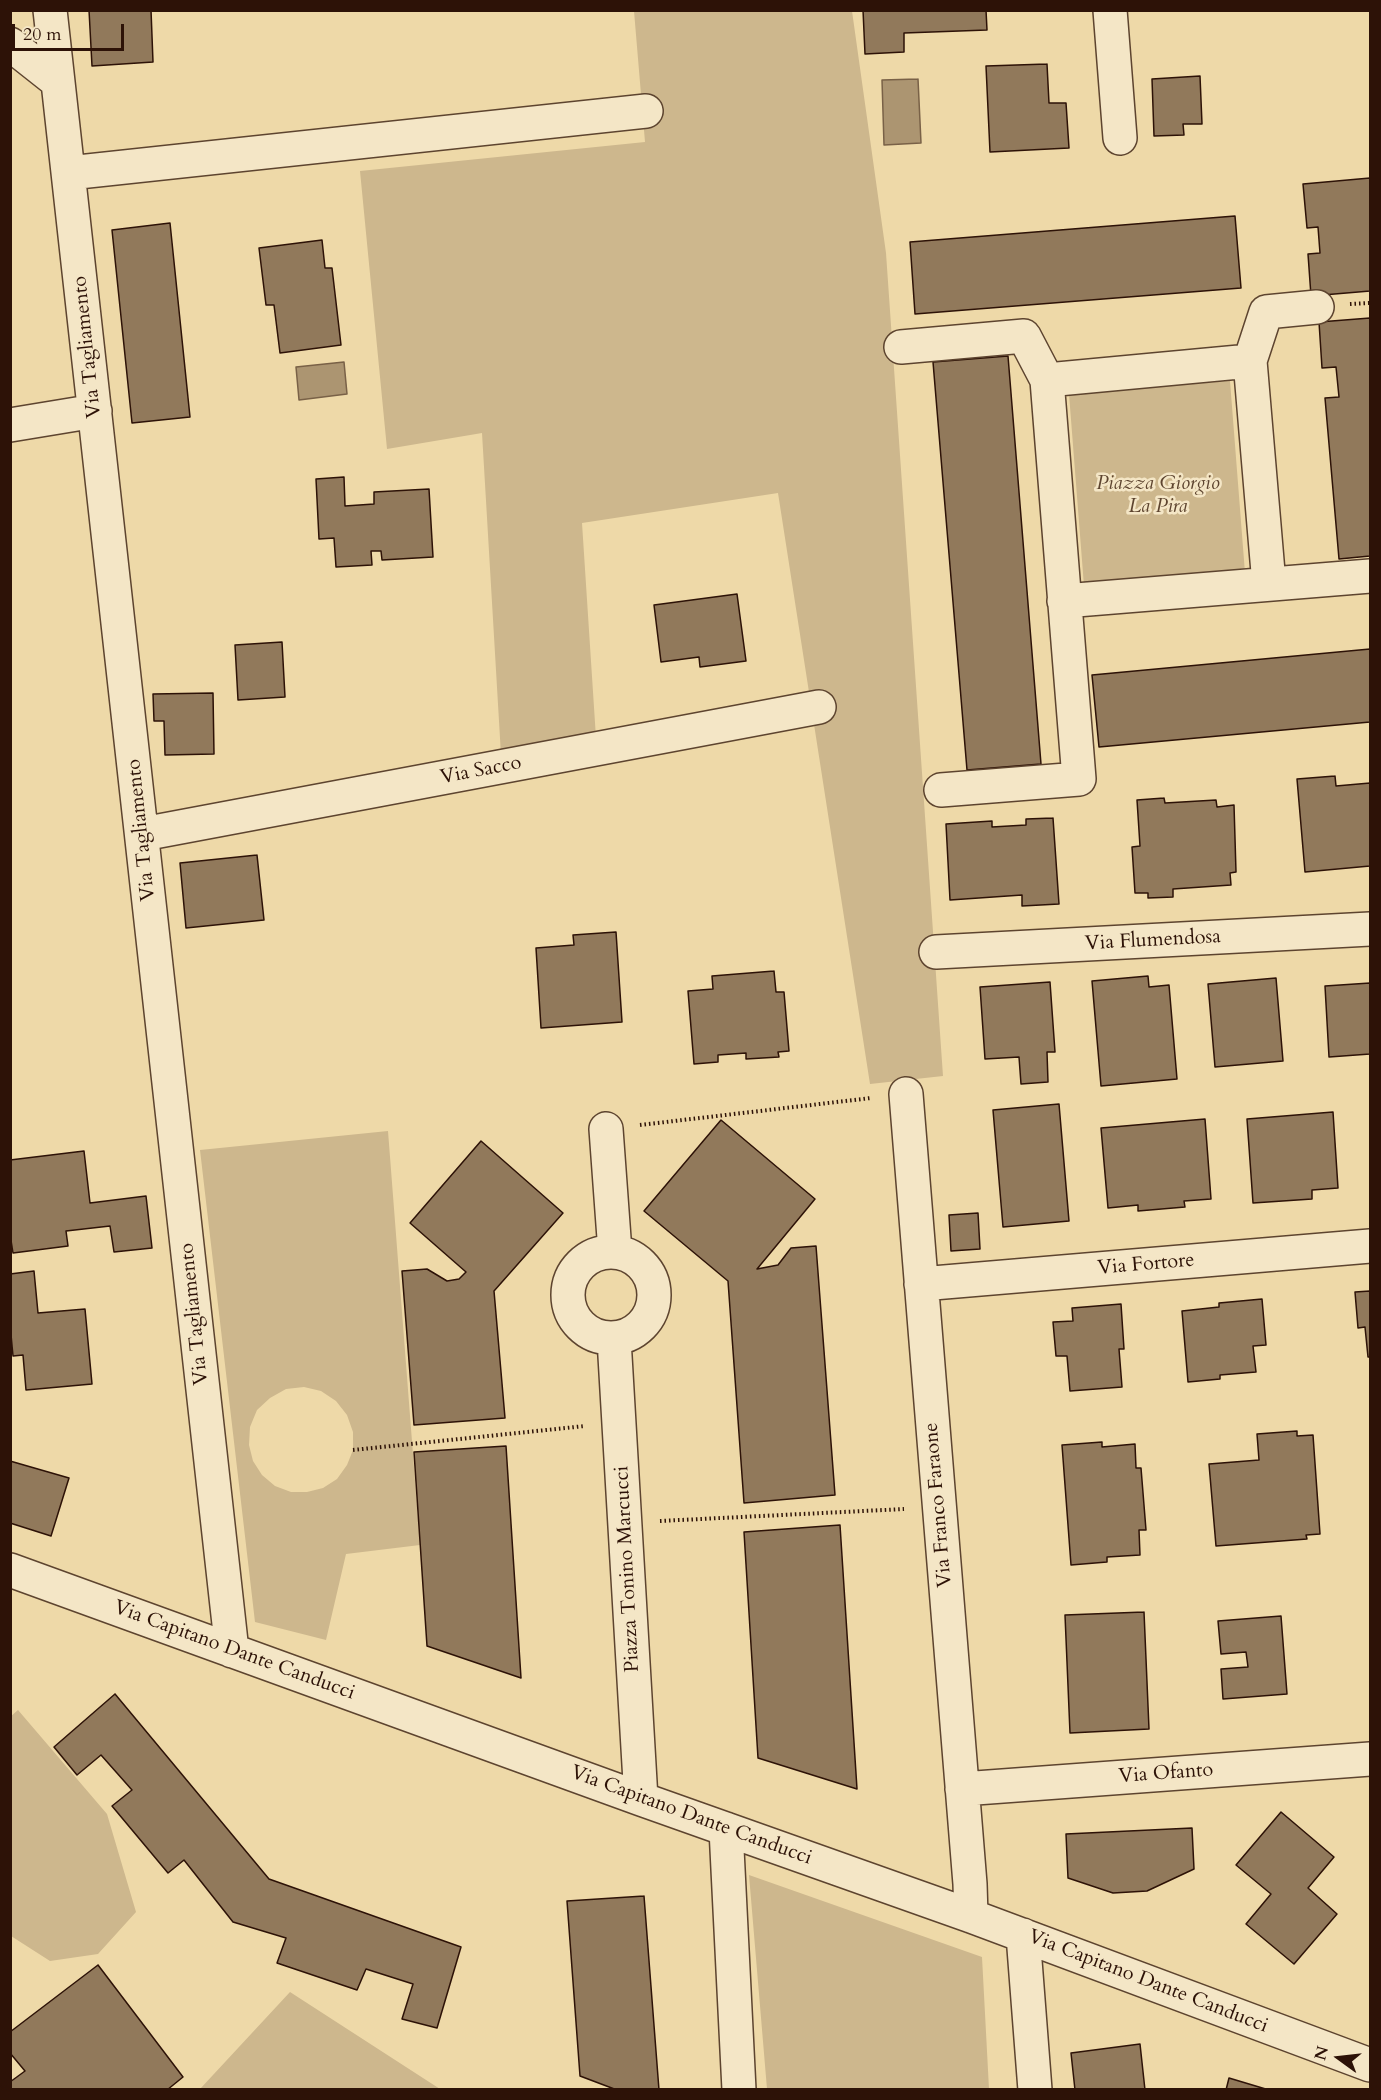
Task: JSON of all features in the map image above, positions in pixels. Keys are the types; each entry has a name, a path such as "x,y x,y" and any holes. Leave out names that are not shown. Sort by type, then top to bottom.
{"street":[{"name":"Via Tagliamento","path":"50,10 232,1650"},
{"path":"1110,10 1120,138"},
{"path":"10,44 58,82"},
{"path":"69,173 646,111"},
{"path":"1269,584 1250,362 1266,312 1317,307"},
{"path":"901,347 1024,336 1047,380 1078,779 941,790"},
{"path":"1047,380 1250,362"},
{"path":"10,425 95,411"},
{"path":"1064,600 1371,576"},
{"name":"Via Sacco","path":"143,834 819,707"},
{"name":"Via Flumendosa","path":"936,952 1371,929"},
{"name":"Via Franco Faraone","path":"906,1094 971,1916"},
{"path":"606,1129 615,1252"},
{"name":"Via Fortore","path":"921,1284 1371,1246"},
{"path":"615,1252 628,1255 640,1263 649,1274 653,1288 653,1302 649,1316 640,1327 628,1335 614,1339 587,1332 576,1322 569,1309 567,1295 569,1281 576,1268 587,1259 600,1253 615,1252"},
{"name":"Piazza Tonino Marcucci","path":"614,1339 641,1799"},
{"name":"Via Capitano Dante Canducci","path":"10,1570 971,1916 1371,2065"},
{"name":"Via Ofanto","path":"962,1789 1371,1759"},
{"path":"726,1828 739,2090"},
{"path":"1023,1935 1035,2090"}],"path":[{"path":"606,1129 906,1094"},
{"path":"353,1450 619,1422"},
{"path":"626,1523 939,1508"}],"green space":[{"path":"634,11 852,11 886,253 943,1076 870,1084 778,493 582,523 596,738 501,755 482,433 387,449 360,171 645,142"},
{"name":"Piazza Giorgio La Pira","path":"1230,381 1245,573 1084,586 1069,394"},
{"path":"388,1131 420,1545 346,1554 326,1640 255,1622 200,1150","holes":["304,1387 321,1391 336,1401 347,1415 353,1432 353,1450 347,1465 337,1479 323,1488 307,1492 291,1492 275,1486 262,1475 253,1461 249,1445 250,1427 257,1410 270,1398 286,1389"]},
{"path":"18,1710 107,1814 136,1912 98,1954 50,1961 11,1936 10,1717"},
{"path":"749,1875 982,1957 989,2089 767,2089"},
{"path":"290,1992 440,2089 200,2089"}],"shaded area":[{"path":"918,79 921,143 884,145 882,80"},
{"path":"344,362 347,394 299,400 296,367"}],"building":[{"path":"89,10 151,10 153,62 92,66"},
{"path":"863,10 986,10 987,30 904,33 904,52 865,54"},
{"path":"1047,64 1049,103 1066,103 1069,148 990,152 986,66"},
{"path":"1200,76 1202,124 1183,124 1184,135 1154,136 1152,79"},
{"path":"1370,178 1370,291 1311,296 1308,254 1320,253 1318,227 1307,228 1303,184"},
{"path":"1235,216 1241,288 915,314 910,242"},
{"path":"170,223 190,417 132,423 112,230"},
{"path":"322,240 325,268 332,268 341,345 280,353 274,305 266,305 259,248"},
{"path":"1370,318 1370,556 1339,559 1325,398 1339,397 1336,367 1322,368 1319,322"},
{"path":"1008,356 1041,764 967,770 933,362"},
{"path":"344,477 345,506 374,504 374,492 429,489 433,557 382,560 381,551 371,551 372,565 336,567 334,538 319,539 316,479"},
{"path":"737,594 746,661 700,667 699,657 661,662 654,605"},
{"path":"282,642 285,697 238,700 235,645"},
{"path":"1370,649 1370,722 1099,747 1092,675"},
{"path":"213,693 214,754 165,755 164,721 154,721 153,694"},
{"path":"1335,776 1336,786 1370,783 1370,866 1305,872 1297,779"},
{"path":"1164,798 1165,803 1216,800 1217,807 1234,805 1236,872 1230,873 1231,885 1173,889 1173,897 1148,898 1148,893 1135,893 1132,847 1140,846 1137,800"},
{"path":"1053,818 1059,904 1022,906 1022,895 950,900 946,824 992,821 992,827 1026,825 1026,819"},
{"path":"257,855 264,920 186,928 180,863"},
{"path":"616,932 622,1022 541,1028 536,948 574,945 573,935"},
{"path":"774,971 776,992 784,992 789,1051 778,1052 779,1057 746,1059 746,1053 718,1055 718,1062 694,1064 688,991 713,989 712,976"},
{"path":"1148,976 1149,987 1169,985 1177,1079 1101,1086 1092,981"},
{"path":"1276,978 1283,1061 1215,1067 1208,984"},
{"path":"1050,982 1055,1052 1047,1052 1048,1082 1021,1084 1019,1057 985,1059 980,987"},
{"path":"1370,983 1370,1054 1329,1057 1325,986"},
{"path":"1059,1104 1069,1221 1003,1227 993,1110"},
{"path":"1333,1112 1338,1188 1312,1190 1312,1199 1253,1203 1247,1119"},
{"path":"1205,1119 1211,1199 1184,1201 1185,1207 1138,1211 1138,1205 1108,1208 1101,1128"},
{"path":"721,1120 815,1199 757,1269 778,1265 791,1248 816,1246 835,1495 744,1503 728,1281 644,1211"},
{"path":"481,1141 563,1213 494,1291 505,1418 414,1425 402,1271 427,1269 447,1281 459,1279 466,1272 410,1223"},
{"path":"84,1151 90,1203 146,1196 152,1248 114,1252 110,1226 66,1231 68,1246 13,1253 10,1234 10,1160"},
{"path":"978,1213 980,1249 951,1251 949,1215"},
{"path":"34,1271 38,1313 85,1309 92,1384 26,1390 23,1355 13,1356 10,1324 10,1274"},
{"path":"1370,1291 1370,1357 1368,1357 1365,1327 1358,1328 1355,1292"},
{"path":"1262,1299 1266,1345 1253,1346 1256,1372 1220,1375 1220,1379 1188,1382 1182,1311 1219,1307 1219,1303"},
{"path":"1121,1304 1124,1349 1119,1349 1122,1387 1070,1391 1067,1356 1056,1356 1053,1322 1073,1321 1072,1308"},
{"path":"1297,1431 1297,1436 1313,1435 1320,1534 1306,1535 1307,1539 1216,1546 1209,1464 1259,1460 1257,1434"},
{"path":"1102,1442 1102,1447 1135,1444 1136,1468 1141,1468 1146,1530 1139,1530 1140,1555 1107,1557 1107,1562 1071,1565 1062,1445"},
{"path":"506,1446 521,1678 427,1646 414,1452"},
{"path":"10,1461 69,1478 51,1536 10,1523"},
{"path":"840,1525 857,1789 758,1758 744,1532"},
{"path":"1144,1612 1149,1729 1070,1733 1065,1615"},
{"path":"1281,1616 1287,1694 1223,1699 1221,1669 1248,1667 1246,1652 1221,1654 1218,1621"},
{"path":"115,1694 269,1879 461,1947 437,2028 402,2019 413,1984 366,1969 357,1990 277,1963 286,1938 233,1922 184,1860 168,1873 112,1806 132,1790 101,1755 77,1775 54,1747"},
{"path":"1281,1812 1334,1857 1308,1888 1337,1914 1294,1964 1246,1924 1271,1894 1236,1865"},
{"path":"1192,1828 1194,1869 1147,1891 1113,1893 1068,1878 1066,1834"},
{"path":"644,1896 659,2090 617,2090 580,2076 567,1901"},
{"path":"98,1965 183,2077 167,2090 10,2090 10,2082 25,2071 10,2053 10,2032"},
{"path":"1140,2044 1145,2090 1075,2090 1071,2053"},
{"path":"1229,2078 1269,2090 1226,2090"}]}
